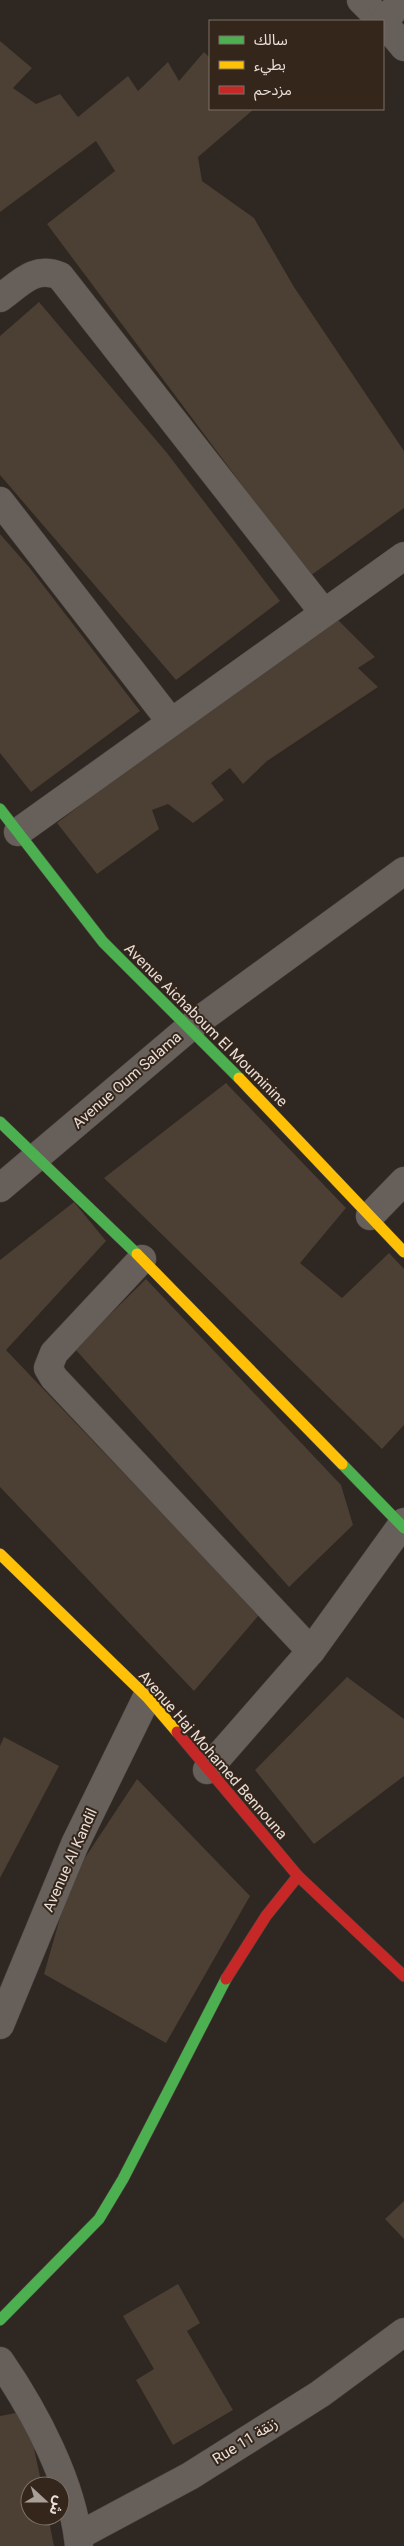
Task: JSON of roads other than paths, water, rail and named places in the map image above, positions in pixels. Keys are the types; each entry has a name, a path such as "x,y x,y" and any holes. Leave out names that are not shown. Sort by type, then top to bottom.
{"street":[{"path":"361,0 381,20"},
{"path":"384,21 402,0"},
{"path":"384,23 404,47"},
{"path":"0,298 35,273 47,271 60,276 324,613"},
{"path":"0,500 171,722"},
{"path":"18,832 404,556"},
{"name":"Avenue Aichaboum El Mouminine","path":"0,809 103,942 190,1027 404,1252"},
{"name":"Avenue Oum Salama","path":"0,1188 190,1027 404,871"},
{"path":"0,1122 36,1159 142,1258 403,1526 312,1651 207,1770"},
{"path":"370,1216 404,1181"},
{"path":"142,1258 54,1353 48,1368 54,1378 312,1651"},
{"name":"Avenue Haj Mohamed Bennouna","path":"0,1554 147,1697 298,1876 404,1976"},
{"name":"Avenue Al Kandil","path":"0,2025 75,1844 147,1697"},
{"path":"0,2320 99,2219 123,2179 216,1994 266,1916 298,1876"},
{"name":"Rue 11 زنقة","path":"78,2541 190,2476 320,2394 404,2332"},
{"path":"0,2361 22,2394 50,2451 64,2487 78,2541"}]}
